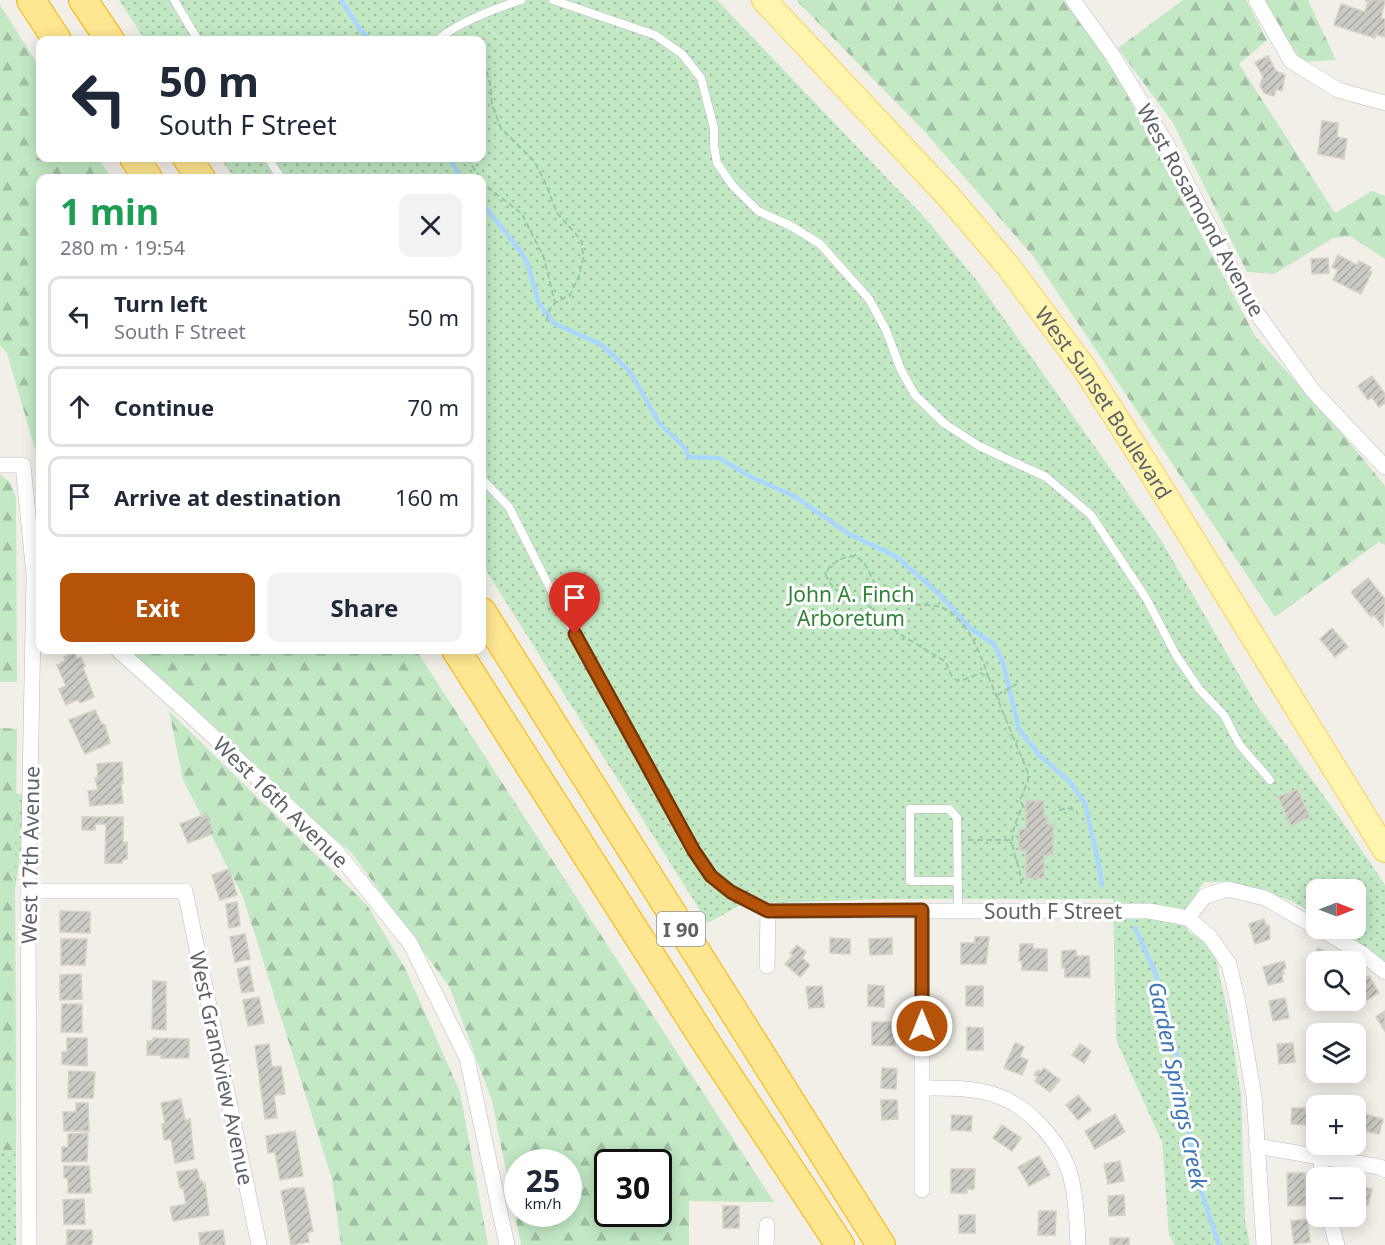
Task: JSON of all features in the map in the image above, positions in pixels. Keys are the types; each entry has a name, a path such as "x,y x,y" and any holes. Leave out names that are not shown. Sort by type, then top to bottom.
{"highway":[{"path":"31,0 54,36"},
{"path":"83,0 107,36"},
{"name":"I 90","path":"486,618 881,1245"},
{"name":"I 90","path":"459,654 706,1044 840,1245"}],"main road":[{"name":"West Sunset Boulevard","path":"764,0 948,196 1008,266 1085,369 1385,850"}],"street":[{"name":"West Rosamond Avenue","path":"1073,0 1113,56 1166,143 1248,300 1313,391 1385,466"},
{"path":"1256,0 1291,61 1338,90 1385,103"},
{"name":"West 17th Avenue","path":"0,465 23,465 36,570"},
{"name":"West 17th Avenue","path":"29,1245 28,891 36,613"},
{"name":"West 16th Avenue","path":"122,654 336,851 410,943 467,1058 507,1245"},
{"path":"1264,1245 1254,1096 1229,964 1210,937 1188,918 1205,896 1227,889 1265,898 1306,921"},
{"name":"West Grandview Avenue","path":"28,891 185,891 259,1245"},
{"path":"922,910 922,1190"},
{"path":"768,911 768,966"},
{"name":"South F Street","path":"768,911 1149,911 1188,918"},
{"path":"1337,939 1363,954 1385,972"},
{"path":"922,1088 967,1089 996,1095 1022,1107 1045,1128 1068,1168 1077,1214 1078,1245"},
{"path":"1256,1146 1321,1156 1380,1167 1385,1170"},
{"path":"1321,1156 1321,1167"},
{"path":"766,1245 767,1225"},
{"path":"1332,1227 1337,1245"}],"lane":[{"path":"174,0 196,36"},
{"path":"443,36 474,19 522,0"},
{"path":"553,0 655,35 682,54 701,78 714,128 717,163 733,186 758,212 791,226 820,244 869,299 886,330 901,370 915,395 945,424 979,446 1046,477 1091,515 1146,598 1176,655 1199,689 1224,715 1239,744 1270,780"},
{"path":"486,483 509,507 556,600 694,851 711,876 731,892 768,911"},
{"path":"958,881 910,881 910,809 950,809 957,818 958,881 958,911"}],"path":[{"path":"486,69 492,105 501,128 534,161 557,213 582,241 583,259 579,276 570,295 555,303 550,309 546,322"},
{"path":"486,183 522,214 544,258 555,303"},
{"path":"989,678 981,673 960,681 954,680 946,662 898,633 861,600 834,589 826,576 830,566 850,556 859,558 867,565 876,588 883,598 890,602 934,606 948,610 978,647 1028,773 1028,781 1020,800 1023,806 1014,826 1013,840 1013,851 1021,868 1021,884"},
{"path":"997,695 1017,684"},
{"path":"1059,810 1068,808 1077,811"},
{"path":"974,840 1013,840"}],"green space":[{"name":"John A. Finch Arboretum","path":"119,0 717,0 926,219 978,282 1161,540 1256,704 1337,814 1385,885 1385,964 1355,939 1366,939 1366,879 1306,879 1306,909 1287,899 1232,882 1204,882 1187,907 1188,931 1203,941 1216,959 1229,1018 1241,1095 1245,1220 1250,1245 1175,1245 1169,1235 1162,1142 1116,1040 1113,899 881,899 778,903 748,901 708,923 486,570 486,174 231,174 223,162 486,162 486,36 142,36"},
{"path":"796,0 1063,0 1100,44 1255,336 1385,486 1385,545 1379,542 1275,617 1033,256 925,132"},
{"path":"1183,0 1246,0 1267,40 1239,64 1335,213 1372,191 1385,196 1385,259 1350,236 1333,238 1274,274 1247,272 1173,123 1118,48"},
{"path":"1265,0 1308,0 1336,60 1302,62"},
{"path":"0,5 36,62 36,162 101,162 109,174 36,174 36,453 7,353 0,345"},
{"path":"0,474 11,483 16,498 17,682 0,682"},
{"path":"134,654 419,654 774,1202 689,1201 689,1245 521,1245 517,1227 582,1227 582,1149 504,1149 504,1161 492,1101 450,988 351,852 322,829"},
{"path":"169,711 367,905 406,970 460,1092 488,1245 341,1245 332,1179 243,897 183,780"},
{"path":"0,728 17,729 16,1150 0,1150"},
{"path":"0,794 30,794 15,889 16,1245 0,1245"}],"building":[{"path":"1365,0 1385,0 1381,18 1385,19 1385,37 1376,34 1375,38 1334,25 1341,4 1365,12 1368,2"},
{"path":"1268,56 1276,71 1285,75 1282,91 1276,89 1274,96 1264,93 1260,85 1263,77 1255,62"},
{"path":"1322,121 1338,123 1337,137 1347,139 1344,159 1318,154"},
{"path":"1338,255 1357,265 1359,261 1371,267 1369,271 1372,272 1361,294 1333,280 1338,270 1332,267"},
{"path":"1328,258 1329,273 1312,274 1311,259"},
{"path":"1372,376 1385,394 1385,403 1379,407 1372,397 1368,400 1358,386"},
{"path":"1368,578 1385,599 1383,626 1374,615 1371,617 1351,592"},
{"path":"1332,628 1348,647 1335,657 1320,639"},
{"path":"75,654 77,659 81,657 94,697 80,703 78,699 66,705 59,689 66,686 57,665 65,661 64,657"},
{"path":"95,710 102,724 105,725 110,743 85,754 69,720"},
{"path":"122,762 123,803 90,806 88,791 98,790 95,778 98,773 97,764"},
{"path":"1297,789 1310,817 1291,826 1278,797"},
{"path":"1026,801 1044,801 1044,817 1047,817 1047,824 1053,824 1053,855 1044,855 1044,878 1026,878 1026,850 1019,850 1019,829 1026,829"},
{"path":"206,814 214,833 188,843 180,824"},
{"path":"82,817 123,817 123,843 127,842 127,859 122,860 122,863 105,863 106,824 95,824 95,830 82,830"},
{"path":"229,869 237,895 220,900 212,875"},
{"path":"237,902 240,926 229,928 226,904"},
{"path":"60,911 90,912 90,933 60,932"},
{"path":"1264,919 1266,926 1269,925 1270,939 1255,944 1249,924"},
{"path":"245,934 250,959 235,962 230,937"},
{"path":"975,937 989,937 986,964 961,964 961,943 975,943"},
{"path":"830,938 850,939 850,954 830,953"},
{"path":"892,938 892,954 870,955 869,939"},
{"path":"61,939 87,939 85,965 61,965"},
{"path":"1020,944 1033,944 1033,949 1047,949 1047,971 1022,970 1022,961 1019,961"},
{"path":"797,945 806,952 802,958 810,965 800,977 785,964 793,955 790,953"},
{"path":"1076,950 1076,956 1089,956 1090,977 1065,977 1065,968 1062,968 1062,951"},
{"path":"1284,961 1286,968 1283,969 1283,982 1268,985 1263,967"},
{"path":"249,966 254,991 242,993 237,969"},
{"path":"81,974 82,999 60,1000 60,975"},
{"path":"1369,976 1379,993 1366,1000 1366,978"},
{"path":"153,981 166,982 166,1030 152,1029"},
{"path":"868,985 884,986 884,1007 868,1006"},
{"path":"822,986 824,1007 809,1008 806,987"},
{"path":"966,986 983,986 983,1006 966,1006"},
{"path":"259,997 264,1023 248,1026 243,1000"},
{"path":"1285,998 1289,1018 1273,1021 1269,1001"},
{"path":"62,1004 82,1004 82,1032 61,1032"},
{"path":"1385,1011 1385,1031 1376,1017"},
{"path":"872,1022 893,1022 895,1046 872,1045"},
{"path":"967,1027 983,1028 983,1050 967,1050"},
{"path":"67,1038 87,1038 87,1066 62,1064 62,1052 67,1052"},
{"path":"153,1038 189,1039 189,1058 161,1058 161,1055 147,1055 147,1041 153,1041"},
{"path":"1015,1043 1024,1047 1020,1057 1028,1060 1022,1075 1004,1068"},
{"path":"1293,1043 1295,1062 1279,1064 1277,1044"},
{"path":"269,1044 272,1067 281,1066 285,1094 274,1095 277,1118 265,1119 255,1046"},
{"path":"1080,1044 1091,1051 1084,1063 1072,1055"},
{"path":"882,1068 897,1069 896,1089 881,1088"},
{"path":"1044,1068 1060,1080 1050,1092 1035,1081 1038,1077 1034,1075 1038,1070 1041,1072"},
{"path":"69,1071 95,1072 93,1098 68,1098"},
{"path":"1078,1095 1091,1110 1078,1120 1066,1105"},
{"path":"181,1099 185,1120 190,1119 194,1159 175,1163 171,1139 164,1140 162,1124 165,1123 161,1103"},
{"path":"881,1100 897,1100 898,1119 882,1120"},
{"path":"76,1103 88,1103 89,1131 64,1131 63,1112 76,1112"},
{"path":"1292,1108 1306,1108 1306,1125 1291,1124"},
{"path":"1115,1114 1125,1132 1095,1149 1085,1131"},
{"path":"952,1115 972,1116 971,1131 951,1130"},
{"path":"1366,1115 1383,1119 1379,1134 1366,1131"},
{"path":"1002,1125 1021,1138 1012,1151 993,1138"},
{"path":"295,1131 303,1176 280,1180 275,1152 268,1153 266,1136"},
{"path":"88,1133 87,1161 62,1162 62,1147 68,1147 68,1134"},
{"path":"1039,1156 1050,1175 1029,1186 1018,1167"},
{"path":"1120,1161 1124,1181 1108,1184 1104,1164"},
{"path":"64,1166 89,1166 91,1193 68,1193 68,1178 64,1178"},
{"path":"197,1169 200,1181 205,1183 209,1215 173,1221 170,1207 186,1204 177,1172"},
{"path":"951,1169 975,1169 974,1189 967,1189 967,1193 951,1193"},
{"path":"1287,1173 1305,1173 1306,1205 1288,1206"},
{"path":"304,1188 313,1231 307,1233 309,1242 291,1245 281,1191"},
{"path":"1366,1188 1372,1189 1368,1205 1366,1204"},
{"path":"1124,1195 1125,1215 1109,1216 1108,1196"},
{"path":"84,1199 85,1224 64,1224 63,1200"},
{"path":"723,1206 739,1206 739,1228 723,1228"},
{"path":"1039,1211 1056,1211 1055,1235 1038,1235"},
{"path":"959,1215 975,1215 975,1233 959,1233"},
{"path":"1306,1219 1310,1242 1294,1244 1291,1221"},
{"path":"67,1230 92,1230 92,1245 65,1245 67,1244"},
{"path":"223,1230 225,1245 200,1245 199,1233"},
{"path":"1110,1238 1129,1238 1129,1245 1110,1245"}],"waterway":[{"name":"Garden Springs Creek","path":"341,0 366,36"},
{"name":"Garden Springs Creek","path":"451,162 459,174"},
{"name":"Garden Springs Creek","path":"486,208 522,253 529,268 539,304 555,324 600,344 613,355 631,373 659,423 684,447 689,457 719,458 751,477 794,496 849,534 897,557 940,595 971,629 994,644 1003,663 1019,729 1040,756 1070,782 1085,804 1102,885"},
{"name":"Garden Springs Creek","path":"1135,928 1156,974 1177,1055 1195,1172 1219,1245"}],"route":[{"path":"575,634 694,851 711,876 731,892 768,911 922,910 922,1026"}]}
